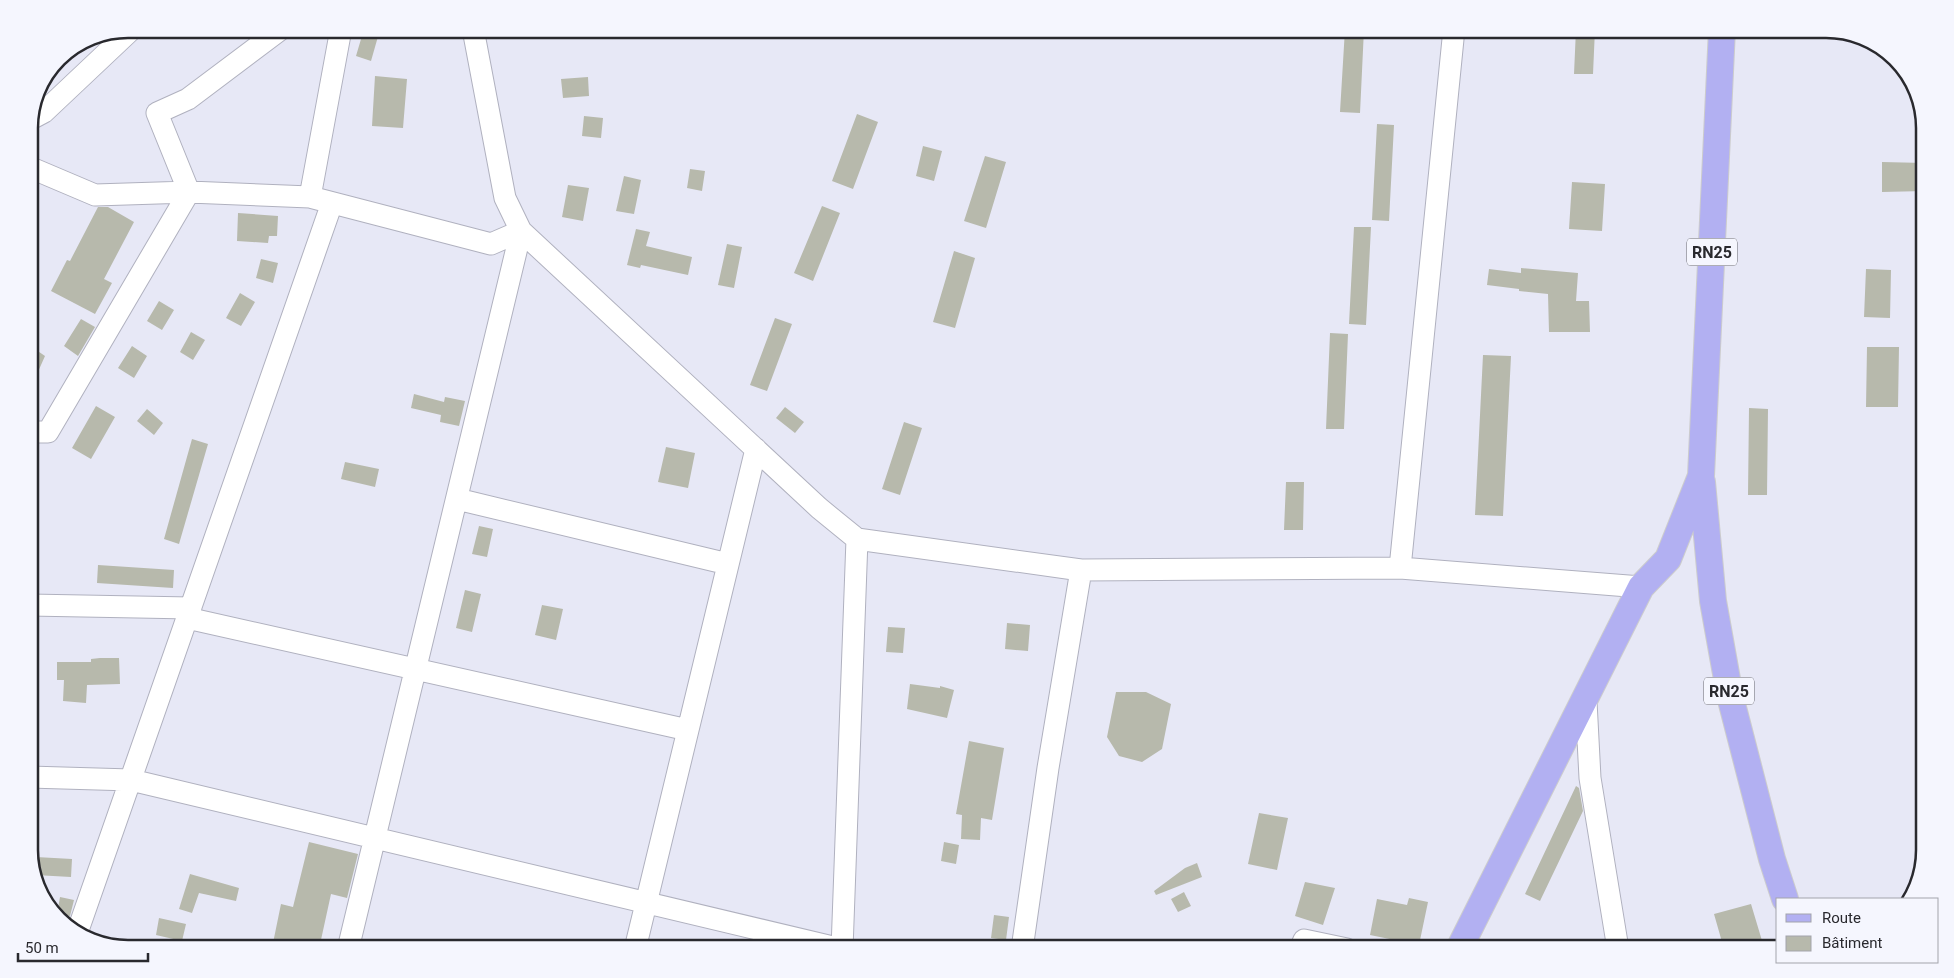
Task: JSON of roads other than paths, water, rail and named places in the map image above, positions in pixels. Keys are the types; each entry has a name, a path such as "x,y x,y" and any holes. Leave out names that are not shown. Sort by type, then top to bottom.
{"main road":[{"name":"RN25","path":"1722,38 1701,476 1713,601 1730,696 1772,859 1785,898"},
{"path":"1464,940 1586,701 1641,587 1668,559 1701,476"}],"street":[{"path":"38,115 44,112 122,38"},
{"path":"189,192 157,113 188,99 269,38"},
{"path":"310,197 339,38"},
{"path":"475,38 505,198 521,230 819,508 857,539 1081,570 1400,568 1641,587"},
{"path":"1400,568 1453,38"},
{"path":"38,171 95,195 189,192 310,197 492,244 521,230"},
{"path":"38,432 48,432 189,192"},
{"path":"79,926 332,203"},
{"path":"350,940 521,230"},
{"path":"637,940 756,449"},
{"path":"457,499 728,564"},
{"path":"842,940 857,539"},
{"path":"1023,940 1048,768 1081,570"},
{"path":"38,605 189,613 416,669 688,730"},
{"path":"1586,701 1590,778 1617,940"},
{"path":"38,777 130,780 804,940"}]}
